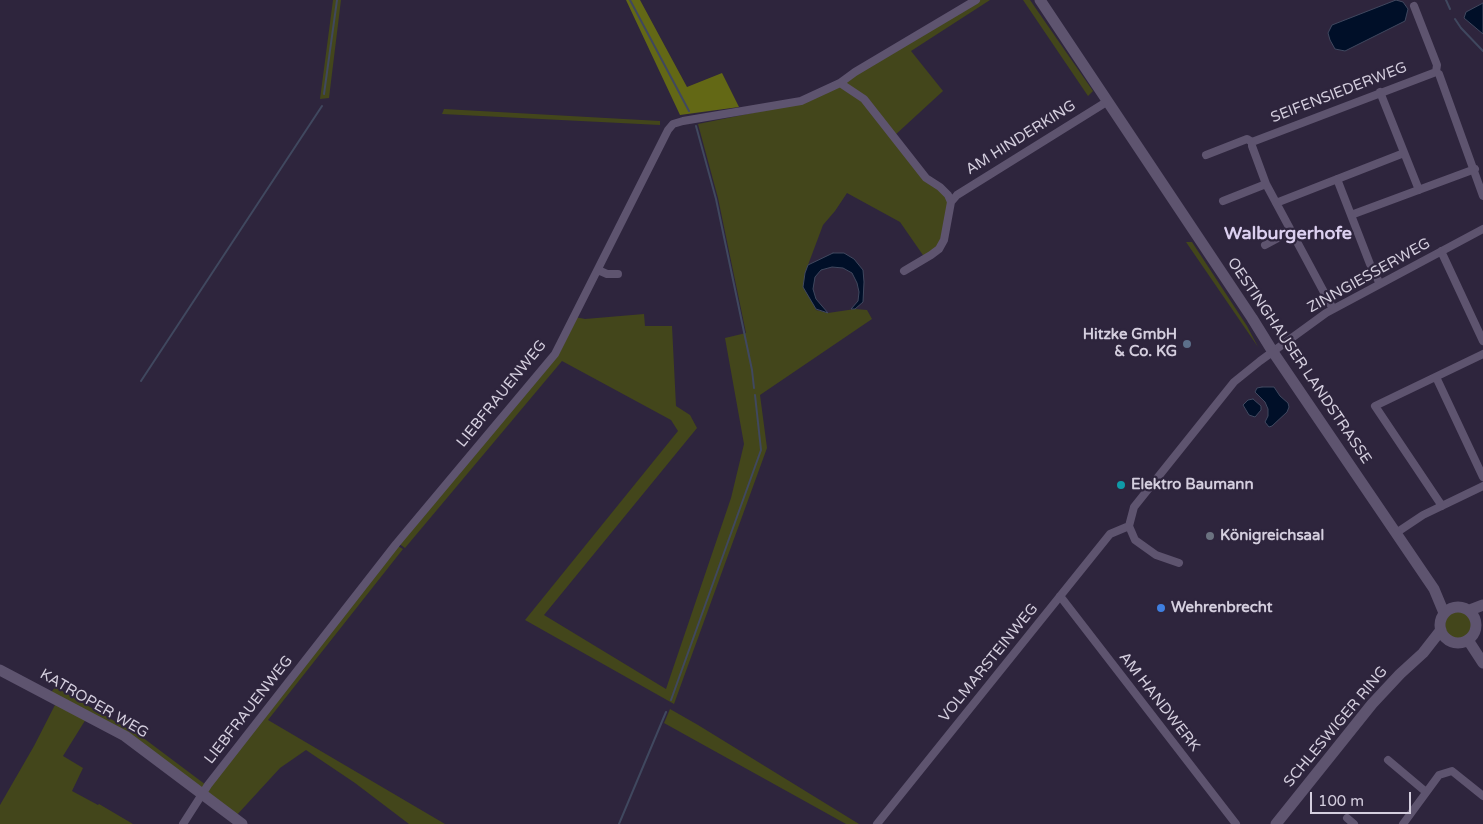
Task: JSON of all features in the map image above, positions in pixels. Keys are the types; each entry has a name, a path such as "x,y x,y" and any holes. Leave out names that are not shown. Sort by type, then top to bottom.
{"street":[{"name":"LIEBFRAUENWEG","path":"183,824 208,785 396,544 556,354 668,130 673,124 801,101 840,83 855,72 976,0"},
{"name":"OESTINGHAUSER LANDSTRASSE","path":"1040,0 1273,352 1448,610"},
{"path":"1414,6 1437,65 1436,72 1439,74 1483,196"},
{"name":"SEIFENSIEDERWEG","path":"1206,155 1247,139 1252,142 1436,72"},
{"path":"840,83 864,99 926,178 940,187 952,202 944,240 939,249 904,270"},
{"path":"1380,92 1419,190"},
{"name":"AM HINDERKING","path":"952,202 957,195 1108,101"},
{"path":"1252,142 1266,184 1333,309"},
{"path":"1276,203 1404,153"},
{"path":"1351,216 1474,169"},
{"path":"1337,179 1370,264 1380,284"},
{"path":"1223,201 1266,184"},
{"name":"ZINNGIESSERWEG","path":"1273,352 1333,309 1483,229"},
{"path":"1265,245 1291,231"},
{"path":"1441,251 1483,341"},
{"path":"598,270 607,274 618,274"},
{"path":"1179,563 1156,555 1135,540 1129,526 1134,507 1234,382 1273,352"},
{"path":"1442,506 1375,406 1483,354"},
{"path":"1436,377 1483,477"},
{"path":"1396,533 1423,515 1483,486"},
{"name":"VOLMARSTEINWEG","path":"877,824 1110,534 1129,526"},
{"name":"AM HANDWERK","path":"1060,596 1236,824"},
{"path":"1476,614 1459,606 1448,610 1440,624 1441,630 1448,640 1455,643 1462,643 1468,640 1476,631 1476,614 1483,605"},
{"name":"SCHLESWIGER RING","path":"1276,824 1372,704 1422,653 1441,630"},
{"name":"SCHLESWIGER RING","path":"1422,653 1448,640"},
{"path":"1468,640 1483,663"},
{"name":"KATROPER WEG","path":"0,670 125,736 242,824"},
{"path":"1388,760 1426,792"},
{"path":"1403,824 1439,774 1452,771 1483,796"},
{"path":"1347,818 1354,824"}],"green space":[{"path":"333,0 341,0 329,98 320,99"},
{"path":"979,0 990,0 911,51 943,91 894,136 865,99 841,83"},
{"path":"1023,0 1030,0 1093,91 1088,96"},
{"path":"840,85 863,100 951,202 943,240 925,258 900,222 847,193 823,225 805,273 816,310 828,313 855,309 867,310 872,319 760,395 767,448 674,704 525,620 678,431 671,420 562,361 405,548 398,543 557,354 575,317 585,319 644,314 645,326 672,326 676,406 690,415 697,428 544,615 666,689 731,498 744,444 725,338 746,333 718,198 698,124 802,103"},
{"path":"444,109 660,121 660,125 442,114"},
{"path":"1186,242 1192,242 1247,326 1258,347"},
{"path":"396,545 403,549 268,720 445,824 409,824 355,783 306,750 280,768 235,817 205,794"},
{"path":"1459,611 1469,615 1473,625 1469,635 1459,639 1449,635 1445,625 1449,615"},
{"path":"55,687 142,737 206,785 203,792 50,694"},
{"path":"56,703 86,719 63,756 83,768 72,791 133,824 0,824 0,805"},
{"path":"670,709 859,824 846,824 664,723"}],"shaded area":[{"path":"626,0 640,0 687,87 722,73 739,107 680,115"}],"water":[{"path":"1396,0 1403,2 1408,9 1405,21 1345,51 1335,49 1328,33 1332,25"},
{"path":"1483,3 1483,34 1464,18 1466,12"},
{"path":"833,253 844,253 854,259 863,270 863,302 855,309 851,309 858,301 859,292 852,273 843,268 832,267 821,270 815,277 813,289 816,299 828,313 816,309 803,287 808,265"},
{"path":"1274,387 1288,403 1289,407 1287,412 1269,427 1265,422 1268,416 1268,409 1265,402 1255,392 1257,388"},
{"path":"1253,399 1261,406 1261,410 1255,417 1249,415 1243,405 1248,400"}],"waterway":[{"path":"324,94 337,0"},
{"path":"630,0 689,111"},
{"path":"1446,0 1450,9"},
{"path":"1455,19 1483,51"},
{"path":"141,381 322,106"},
{"path":"696,126 716,199 752,370 754,388"},
{"path":"671,700 761,450 755,395"},
{"path":"619,824 666,712"}],"place":[{"name":"Hitzke GmbH & Co. KG","path":"1187,344"},
{"name":"Elektro Baumann","path":"1121,485"},
{"name":"Königreichsaal","path":"1210,536"},
{"name":"Wehrenbrecht","path":"1161,608"}],"district":[{"name":"Walburgerhofe","path":"1288,234"}]}
